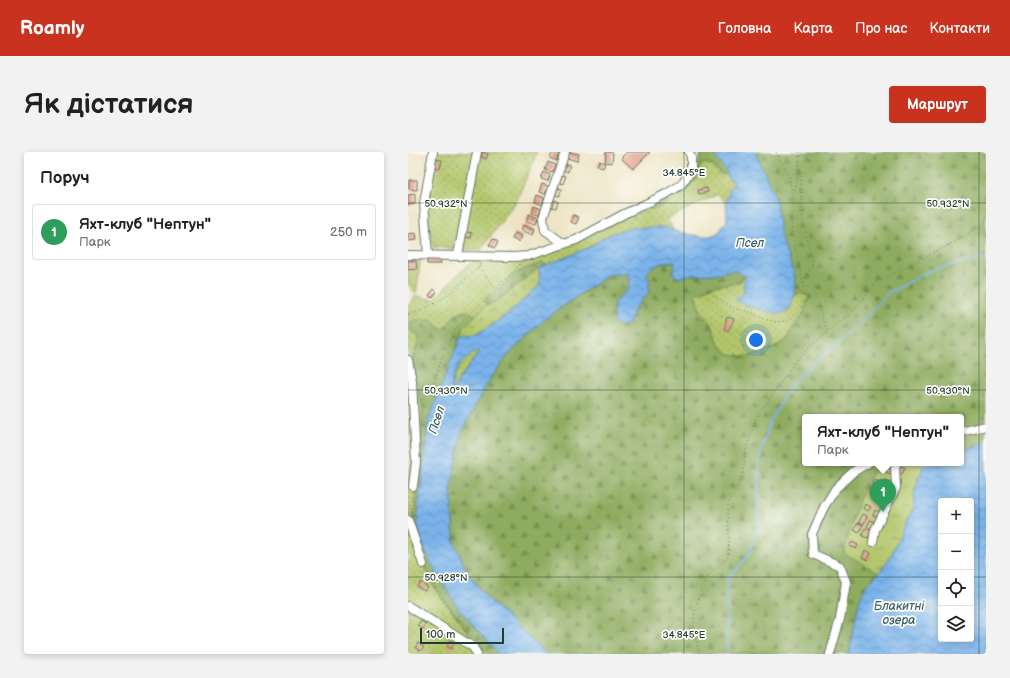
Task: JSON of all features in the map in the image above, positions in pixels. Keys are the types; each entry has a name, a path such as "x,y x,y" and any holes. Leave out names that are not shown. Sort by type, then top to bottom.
{"street":[{"path":"428,255 424,203 433,152"},
{"path":"458,255 477,152"},
{"path":"564,244 545,230 543,218 565,152"},
{"path":"408,255 528,256 576,240 681,185 691,170 691,158 689,152"},
{"path":"408,360 412,381 410,407 416,462 413,486"},
{"path":"964,431 986,426"},
{"path":"830,654 840,619 846,582 840,566 813,554 812,534 824,507 836,488 853,472 863,466"},
{"path":"873,542 875,530 896,488 896,466"},
{"path":"408,520 423,564"},
{"path":"408,606 473,647 477,654"}],"path":[{"path":"776,152 789,175 793,198"},
{"path":"799,152 804,220 813,265 803,282"},
{"path":"713,295 736,309 751,312 764,319 777,322 787,321 799,311 804,295 803,282 792,237 791,221 799,156 802,152"},
{"path":"700,654 694,634 694,615 700,593 708,576 728,557 728,505 743,475 745,452 756,418 797,359 828,331 852,313 878,282 960,239 986,222"},
{"path":"408,314 434,304 455,288 479,267 482,256"},
{"path":"410,407 431,392 442,357 454,331 528,256"},
{"path":"479,267 495,288"},
{"path":"803,282 814,293 828,331"},
{"path":"408,520 413,486"},
{"path":"423,564 439,594 468,637"}],"green space":[{"path":"435,152 537,152 517,200 480,251 433,247 429,211 429,187"},
{"path":"702,152 713,152 727,173 724,175 718,172 713,166 702,163 695,180 687,189 668,203 650,209 688,184 695,173"},
{"path":"755,152 986,152 986,442 964,451 964,414 802,414 802,466 877,466 862,494 844,552 879,573 866,586 859,601 849,654 546,654 486,597 467,572 454,542 451,486 462,431 491,377 511,352 546,318 610,274 631,274 629,288 614,303 613,311 629,324 633,311 640,305 645,275 648,270 659,264 674,261 679,277 713,274 734,270 745,276 740,282 713,286 696,294 700,310 712,325 719,344 727,353 747,357 774,348 788,339 794,326 803,316 809,296 799,293 794,296 795,276 781,238 775,197"},
{"path":"702,163 713,166 718,172 724,175 727,173 729,180 732,180 734,183 734,186 731,187 726,203 718,194 667,219 674,231 665,227 608,235 588,248 547,265 539,264 531,266 514,275 485,300 487,305 475,315 465,311 453,317 444,328 441,329 418,320 409,323 408,326 408,306 416,296 434,300 454,278 473,261 512,262 530,259 626,217 650,208 652,210 666,204 684,193 692,183"},
{"path":"408,257 421,257 416,294 408,284"},
{"path":"542,263 547,265 539,268 498,301 487,305 485,300 516,273"},
{"path":"539,268 540,285 507,315 477,336 461,336 464,327 486,305 498,301"},
{"path":"745,276 745,286 737,301 743,304 763,308 790,309 794,296 799,293 809,296 803,316 794,326 788,339 774,348 747,357 727,353 719,344 712,325 700,310 696,293 713,286 740,282"},
{"path":"465,311 475,315 464,328 428,421 423,547 458,608 499,654 492,654 479,647 434,586 420,559 412,523 415,507 423,411 412,358 418,344 418,335 410,329 409,323 417,320 432,320 441,329 447,326 454,316"},
{"path":"408,326 409,329 418,335 418,344 412,358 423,411 415,507 412,523 434,586 479,647 492,654 408,654 408,481 412,459 408,373"},
{"path":"477,349 479,352 459,379 455,388 451,391 453,379 459,364"},
{"path":"877,466 923,466 915,489 913,509 906,521 891,556 879,573 844,553 862,494"}],"water":[{"name":"Псел","path":"713,152 755,152 775,197 781,238 795,276 794,296 790,309 783,313 778,313 757,309 738,301 735,298 745,292 744,282 746,279 745,276 734,270 713,274 690,275 679,278 675,276 673,272 674,261 670,261 654,266 648,272 646,275 649,279 649,292 633,311 629,324 620,326 613,322 614,303 629,288 630,274 609,274 546,318 511,352 491,377 462,431 451,486 454,542 467,572 486,597 546,654 499,654 458,608 423,547 417,521 428,421 461,336 477,335 507,315 540,285 539,268 588,248 608,235 629,228 665,227 674,231 699,236 710,236 718,233 727,220 726,203 731,187 734,186 732,180 729,180 727,173","holes":["477,350 479,352 459,379 455,388 451,390 456,371 466,359"]},
{"name":"Блакитні озера","path":"986,442 986,654 849,654 859,601 866,586 879,573 891,556 906,521 913,509 915,489 923,466 964,466 964,451"}],"building":[{"path":"483,152 488,154 486,159 481,157"},
{"path":"553,152 559,154 556,161 550,158"},
{"path":"569,152 579,154 577,161 567,158"},
{"path":"606,152 613,153 612,163 605,162"},
{"path":"627,152 650,152 633,169 621,158"},
{"path":"436,159 442,160 440,169 434,167"},
{"path":"599,161 605,163 603,168 597,166"},
{"path":"548,162 555,165 552,172 545,170"},
{"path":"563,163 570,165 568,172 560,169"},
{"path":"544,172 550,175 548,181 541,179"},
{"path":"559,174 566,176 563,184 556,181"},
{"path":"409,180 417,180 417,190 409,189"},
{"path":"542,184 548,186 545,194 539,192"},
{"path":"555,187 562,189 559,196 552,194"},
{"path":"707,188 708,192 699,194 698,190"},
{"path":"415,194 415,204 408,205 408,195"},
{"path":"537,195 544,198 542,205 535,202"},
{"path":"552,199 558,202 556,208 549,206"},
{"path":"534,206 541,209 539,215 532,213"},
{"path":"529,214 538,218 536,224 526,221"},
{"path":"573,215 579,217 576,224 571,222"},
{"path":"523,225 535,229 533,235 521,230"},
{"path":"466,232 472,233 471,238 465,237"},
{"path":"416,233 417,240 408,241 408,234"},
{"path":"515,233 522,236 519,242 512,239"},
{"path":"493,239 498,242 495,248 489,245"},
{"path":"440,257 441,264 427,264 427,258"},
{"path":"408,261 416,261 417,269 408,270"},
{"path":"434,289 437,292 432,298 429,295"},
{"path":"727,317 734,319 728,331 724,329"},
{"path":"886,466 892,470 889,474 884,470"},
{"path":"900,466 905,468 902,474 897,472"},
{"path":"873,479 878,481 877,486 872,484"},
{"path":"885,480 894,483 891,490 882,486"},
{"path":"871,489 878,491 876,497 869,494"},
{"path":"881,489 888,491 886,496 879,493"},
{"path":"865,504 871,507 868,511 863,508"},
{"path":"875,510 880,513 878,517 873,515"},
{"path":"863,514 867,516 864,524 859,522"},
{"path":"870,520 875,522 872,529 867,527"},
{"path":"858,523 863,525 859,533 854,530"},
{"path":"865,528 871,531 868,538 862,536"},
{"path":"852,542 858,545 856,549 849,546"},
{"path":"865,550 871,553 868,560 862,558"},
{"path":"420,582 428,587 425,591 417,587"},
{"path":"421,621 426,624 423,629 418,626"},
{"path":"450,640 454,643 451,649 447,646"},
{"path":"418,643 424,647 421,651 415,648"}],"waterway":[{"path":"727,654 727,580 749,555 758,527 759,459 770,422 794,380 861,323 888,293 931,270 982,258 986,259"}],"place":[{"name":"Яхт-клуб \"Нептун\"","path":"883,512"}]}
